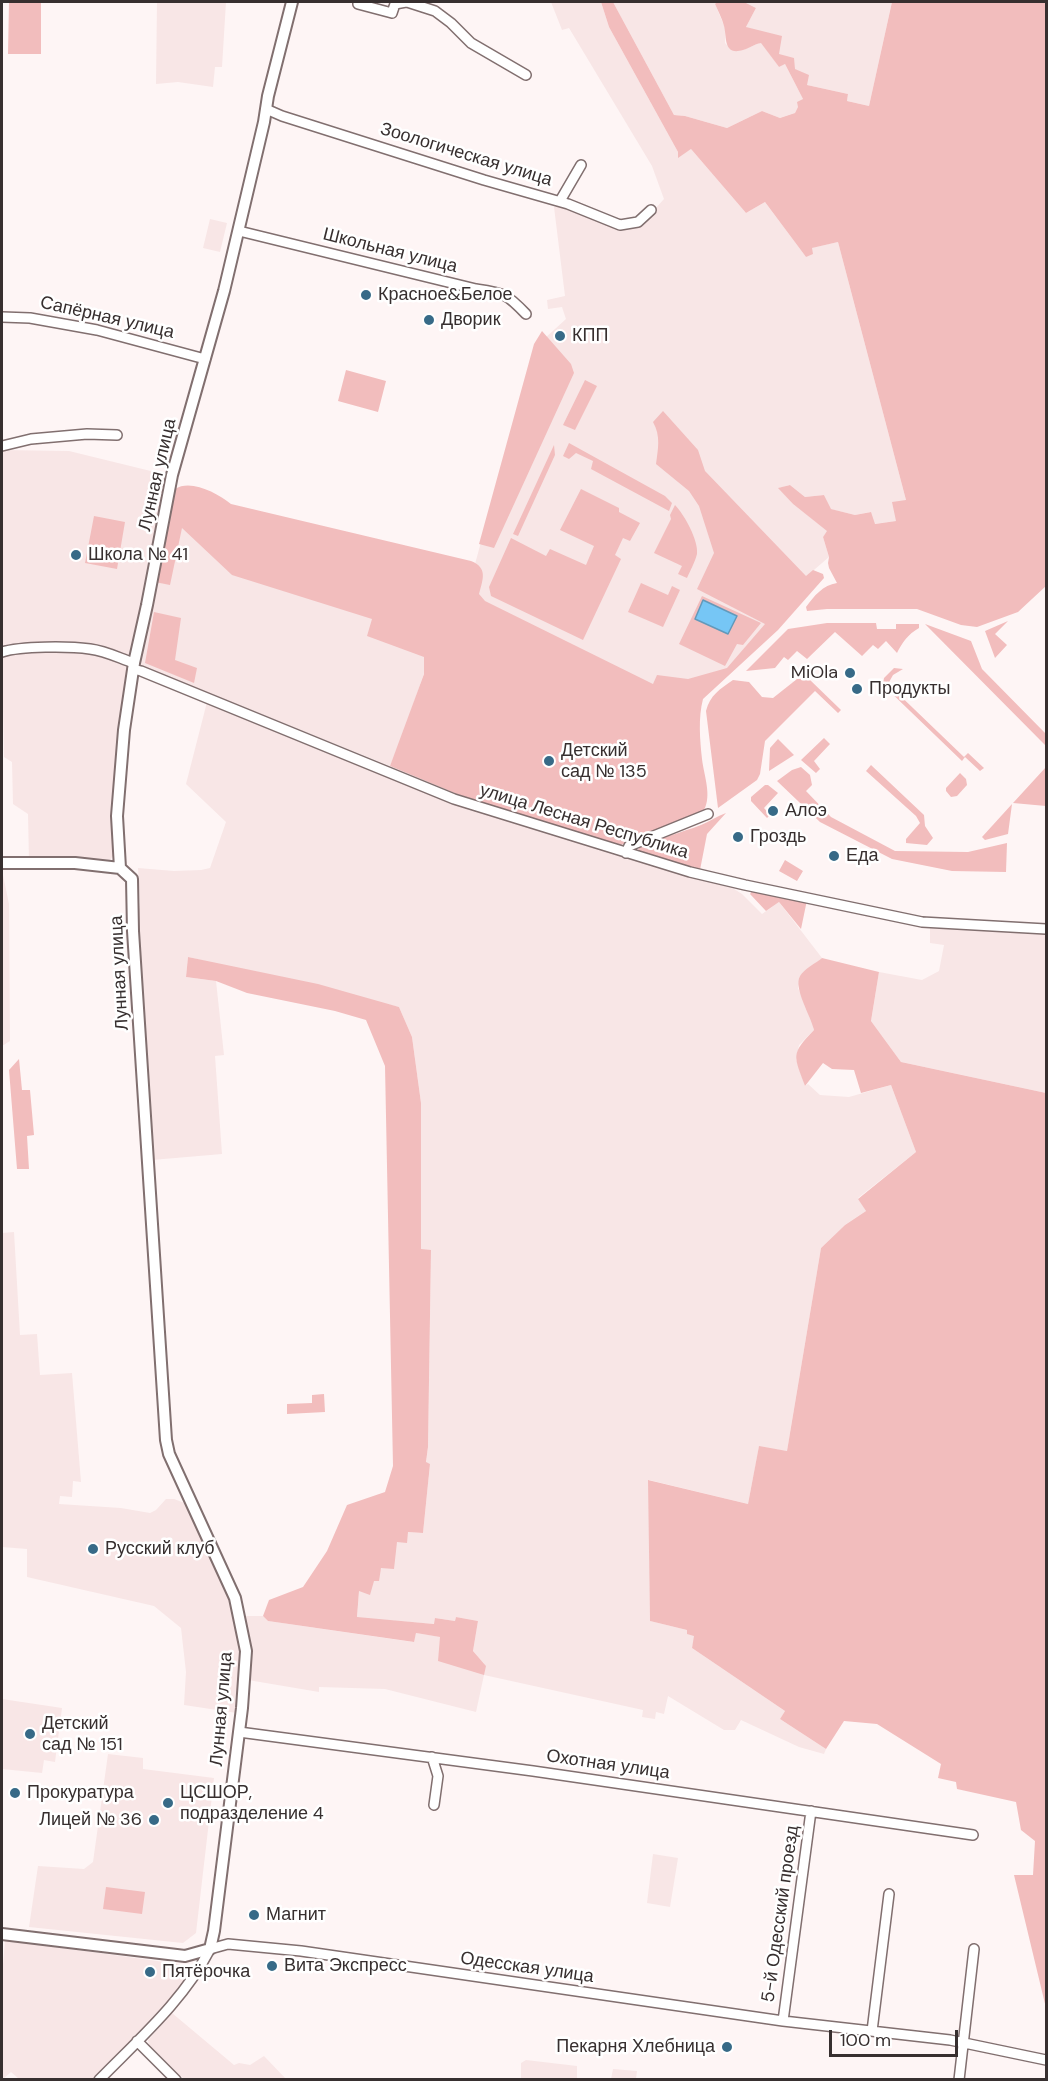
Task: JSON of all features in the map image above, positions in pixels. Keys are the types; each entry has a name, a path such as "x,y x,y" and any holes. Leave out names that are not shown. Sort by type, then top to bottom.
{"street":[{"name":"Лунная улица","path":"210,1949 243,1699 246,1652 236,1598 169,1454 166,1440 133,931 132,879 120,868 117,816 124,730 133,666 172,475 239,231 267,96 292,2"},
{"path":"358,4 392,13 395,4 406,2 435,11 471,43 526,75"},
{"name":"Зоологическая улица","path":"266,109 484,180 560,201 620,225 638,222 651,210"},
{"path":"560,201 581,165"},
{"name":"Школьная улица","path":"239,231 476,290 499,292 507,295 525,314"},
{"name":"Сапёрная улица","path":"2,317 30,318 97,330 204,359"},
{"path":"2,446 31,440 87,434 117,435"},
{"name":"улица Лесная Республика","path":"2,652 31,648 89,649 115,655 133,666 454,799 626,853 745,885 921,922 1047,929"},
{"path":"626,853 629,846 708,814"},
{"path":"2,863 75,863 120,868"},
{"name":"Охотная улица","path":"238,1732 432,1757 973,1835"},
{"path":"432,1757 438,1776 434,1805"},
{"name":"5-й Одесский проезд","path":"783,2021 811,1811"},
{"path":"872,2031 889,1894"},
{"name":"Одесская улица","path":"2,1934 185,1956 228,1944 301,1952 783,2021 962,2043 1047,2060"},
{"path":"99,2079 191,1981 210,1949"},
{"path":"959,2079 974,1949"},
{"path":"137,2041 176,2079"}],"shaded area":[{"path":"9,2 41,2 41,54 8,54"},
{"path":"157,2 226,2 222,67 215,67 213,87 178,82 156,84"},
{"path":"551,2 601,2 609,27 678,152 678,157 691,149 746,213 765,202 806,257 811,248 838,242 906,500 896,521 874,524 870,512 855,515 830,509 824,495 805,497 790,485 779,488 793,504 828,531 823,537 829,557 807,576 728,669 662,687 653,687 471,614 475,564 534,348 566,319 562,307 548,309 547,300 565,296 554,207 566,207 636,225 651,217 664,199 652,166 569,28 562,30"},
{"path":"601,2 613,2 674,115 727,128 762,111 780,118 795,113 798,107 797,102 803,99 785,64 779,67 761,43 737,51 729,48 723,23 715,4 717,2 744,2 756,8 746,27 782,36 779,54 794,58 795,69 809,75 807,85 848,94 847,101 869,106 892,2 1046,2 1046,586 1018,612 977,627 961,625 917,609 807,611 806,607 819,592 837,583 829,568 829,557 823,537 827,531 793,504 778,488 790,485 805,497 824,495 831,509 855,515 871,512 875,524 896,521 892,502 906,500 838,242 812,248 813,254 806,257 765,202 746,213 691,149 678,158 678,152 609,27"},
{"path":"613,2 717,2 715,4 725,28 725,43 733,50 743,50 761,42 779,67 785,64 803,99 795,113 780,118 762,111 727,128 674,115"},
{"path":"744,2 892,2 869,106 847,101 848,94 807,85 795,69 746,27 756,8"},
{"path":"210,219 227,223 220,252 203,248"},
{"path":"542,331 571,364 574,373 494,548 479,544 534,344"},
{"path":"346,370 386,381 378,412 338,401"},
{"path":"585,380 597,386 575,430 563,425"},
{"path":"663,411 698,450 705,471 806,576 813,570 823,574 824,578 778,630 703,699 700,714 700,737 707,792 704,810 621,845 614,845 457,794 390,766 424,674 424,657 367,636 372,619 232,575 182,528 170,585 155,582 175,489 181,486 196,486 231,504 471,561 482,571 483,579 479,594 485,601 653,684 657,675 688,679 727,668 765,624 697,589 714,553 699,506 689,491 656,464 658,437 653,422"},
{"path":"569,443 665,496 672,503 669,511 591,469 593,461 576,453 569,459 563,456"},
{"path":"554,445 555,455 518,536 513,534"},
{"path":"2,450 69,451 167,475 141,609 115,853 110,860 29,861 28,814 13,804 12,762 4,757"},
{"path":"581,489 619,508 619,512 640,523 630,541 623,538 615,555 621,559 583,640 491,596 489,587 511,538 546,556 550,549 586,565 594,546 560,530"},
{"path":"675,505 683,515 696,542 697,554 687,578 678,574 682,566 654,553 671,519 670,515"},
{"path":"170,513 441,624 390,766 139,665"},
{"path":"94,516 125,522 117,569 85,563"},
{"path":"641,583 668,595 672,586 680,590 663,627 628,612"},
{"path":"702,596 761,623 743,645 737,644 725,666 679,644"},
{"path":"154,612 181,618 175,660 197,668 194,683 145,663"},
{"path":"1008,621 995,634 1007,645 995,658 985,631"},
{"path":"827,623 876,623 877,629 896,629 896,624 919,624 919,628 906,639 897,653 886,641 878,649 873,645 862,656 835,632 807,659 797,651 788,660 784,657 775,668 746,671 788,629"},
{"path":"925,624 971,641 982,669 1046,734 1046,746"},
{"path":"894,668 903,669 893,675 888,684 964,757 968,753 984,768 980,771 965,757 962,761 883,685 884,678"},
{"path":"808,678 841,710 838,713 815,691 765,741 757,780 718,808 706,711 713,697 733,680 749,682 762,697 773,698 797,679"},
{"path":"207,702 387,774 452,803 734,889 762,914 779,902 822,958 800,976 798,988 812,1019 814,1030 799,1045 796,1059 805,1086 808,1084 820,1095 849,1097 891,1085 916,1152 858,1198 866,1211 845,1225 821,1248 787,1451 759,1447 748,1504 649,1480 650,1621 687,1630 695,1636 692,1648 785,1711 780,1719 826,1749 824,1754 799,1747 741,1720 735,1730 724,1730 668,1696 664,1714 656,1712 655,1719 642,1717 643,1710 484,1675 476,1712 385,1689 319,1687 319,1692 248,1680 250,1651 245,1616 263,1616 268,1621 413,1642 416,1633 441,1637 486,1666 473,1651 478,1621 456,1617 455,1621 435,1618 435,1624 357,1618 359,1591 374,1580 397,1542 408,1532 423,1533 430,1464 426,1463 431,1250 421,1250 421,1103 412,1037 399,1007 188,957 186,977 216,981 224,1055 215,1056 222,1154 152,1160 137,923 140,903 138,868 174,871 210,868 226,822 186,784"},
{"path":"824,738 830,744 814,761 820,769 816,773 801,760"},
{"path":"778,739 794,755 769,771 770,748"},
{"path":"871,765 924,815 925,826 933,838 927,845 906,843 906,839 920,823 916,816 866,771"},
{"path":"801,767 810,775 812,785 806,791 831,817 895,851 968,852 1007,843 1006,872 952,871 892,859 820,822 777,781 792,770"},
{"path":"1046,767 1046,806 1013,803"},
{"path":"960,773 966,779 967,785 957,796 951,797 946,788"},
{"path":"765,785 778,793 764,808 770,815 767,818 751,801 751,797"},
{"path":"1012,804 1008,834 985,840 982,837"},
{"path":"726,813 707,834 700,870 647,856 638,851 647,844 701,825"},
{"path":"785,860 803,871 797,881 779,871"},
{"path":"2,870 9,904 10,1041 2,1046"},
{"path":"752,891 807,900 801,929 779,902 766,911 750,894"},
{"path":"930,926 1046,933 1046,1093 901,1062 871,1021 879,972 922,980 939,971 944,945 930,943"},
{"path":"188,957 318,984 399,1007 412,1037 421,1103 421,1249 431,1250 426,1462 430,1464 423,1533 408,1532 407,1543 397,1542 394,1569 381,1568 379,1581 374,1581 370,1595 359,1591 357,1617 434,1624 435,1618 455,1621 456,1617 478,1621 473,1651 486,1666 484,1675 438,1661 440,1637 416,1633 414,1642 268,1621 263,1616 269,1600 303,1587 327,1551 347,1505 385,1492 393,1466 385,1066 366,1020 335,1011 247,993 216,981 186,977"},
{"path":"822,958 879,972 871,1021 901,1062 1046,1093 1046,2008 1014,1875 1033,1875 1035,1841 1021,1830 1016,1802 957,1789 956,1782 938,1778 941,1764 877,1724 844,1721 826,1749 780,1719 785,1711 692,1648 694,1636 687,1634 687,1630 650,1621 648,1480 748,1504 759,1446 787,1451 821,1248 845,1225 866,1211 858,1199 916,1152 891,1085 861,1093 854,1070 832,1069 823,1063 805,1086 796,1056 801,1045 814,1030 798,981 804,971"},
{"path":"19,1059 22,1090 30,1090 34,1135 27,1136 29,1169 17,1169 9,1070"},
{"path":"14,1232 20,1335 37,1334 40,1375 72,1373 81,1482 73,1481 72,1497 60,1496 59,1504 121,1508 150,1513 166,1499 174,1499 187,1504 231,1600 241,1651 237,1713 184,1705 186,1672 181,1628 154,1606 27,1577 27,1549 2,1547 2,1233"},
{"path":"324,1394 325,1412 287,1414 287,1404 312,1403 312,1395"},
{"name":"Детский сад № 151","path":"2,1699 62,1708 55,1762 44,1760 42,1773 2,1769"},
{"name":"Лицей № 36","path":"108,1754 143,1758 143,1769 214,1778 196,1933 183,1943 29,1927 38,1866 84,1869 93,1862"},
{"path":"653,1854 678,1858 670,1907 647,1903"},
{"path":"106,1887 145,1892 142,1914 103,1909"},
{"path":"5,1940 179,1964 187,1972 186,1978 163,2009 92,2079 19,2079 11,2072 2,2080 2,1977"},
{"path":"172,2013 234,2065 239,2063 250,2065 264,2056 286,2079 184,2079 149,2045 148,2040"},
{"path":"526,2060 577,2066 577,2079 521,2079 521,2063"},
{"path":"613,2069 637,2071 636,2079 611,2079"}],"water":[{"path":"703,600 737,616 728,634 695,619"}],"place":[{"name":"Красное&Белое","path":"366,295"},
{"name":"Дворик","path":"429,320"},
{"name":"КПП","path":"560,336"},
{"name":"Школа № 41","path":"76,555"},
{"name":"MiOla","path":"850,673"},
{"name":"Продукты","path":"857,689"},
{"name":"Детский сад № 135","path":"549,761"},
{"name":"Алоэ","path":"773,811"},
{"name":"Гроздь","path":"738,837"},
{"name":"Еда","path":"834,856"},
{"name":"Русский клуб","path":"93,1549"},
{"name":"Детский сад № 151","path":"30,1734"},
{"name":"Прокуратура","path":"15,1793"},
{"name":"ЦСШОР, подразделение 4","path":"168,1803"},
{"name":"Лицей № 36","path":"154,1820"},
{"name":"Магнит","path":"254,1915"},
{"name":"Вита Экспресс","path":"272,1966"},
{"name":"Пятёрочка","path":"150,1972"},
{"name":"Пекарня Хлебница","path":"727,2047"}]}
